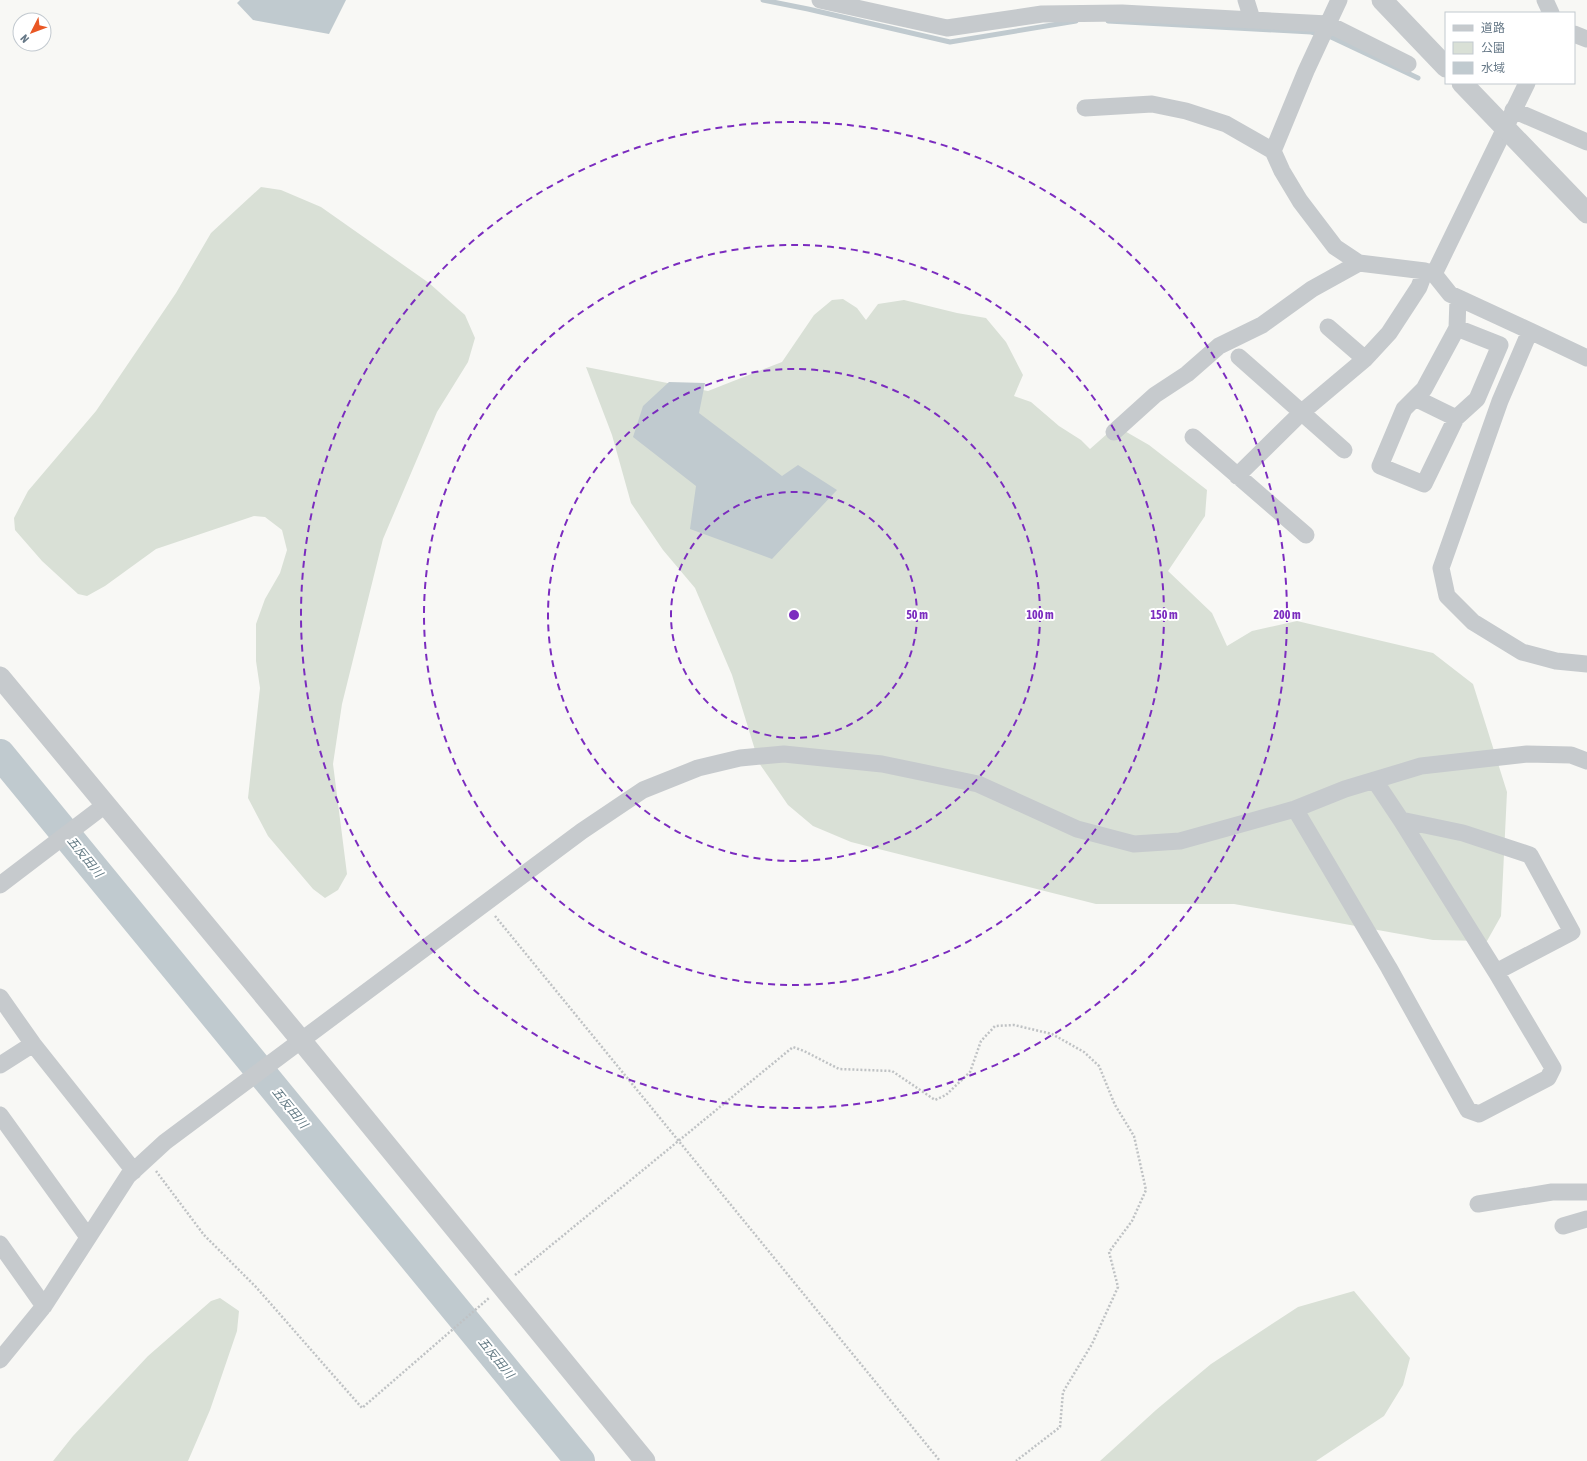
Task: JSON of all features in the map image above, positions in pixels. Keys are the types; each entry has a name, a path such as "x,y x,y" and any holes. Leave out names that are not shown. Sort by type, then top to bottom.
{"street":[{"path":"820,0 869,5 947,28 1042,14 1122,13 1252,19 1324,32 1408,64"},
{"path":"1246,0 1252,19"},
{"path":"1273,152 1339,0"},
{"path":"1382,0 1445,66"},
{"path":"1575,34 1587,39"},
{"path":"1463,84 1509,119 1587,214"},
{"path":"1237,476 1302,412 1365,359 1389,333 1430,273 1526,84"},
{"path":"1085,108 1152,104 1186,111 1226,124 1273,152 1282,171 1300,201 1335,247 1359,263 1430,273 1450,294 1587,358"},
{"path":"1509,119 1587,142"},
{"path":"1114,432 1155,395 1187,374 1219,346 1262,325 1312,289 1359,263"},
{"path":"1457,328 1500,346 1477,399 1456,418 1424,484 1380,466 1404,409 1424,389 1457,328 1458,298"},
{"path":"1328,327 1365,359"},
{"path":"1530,331 1500,401 1441,568 1447,596 1473,622 1522,652 1556,661 1587,664"},
{"path":"1239,357 1344,450"},
{"path":"1415,398 1456,418"},
{"path":"1193,437 1306,535"},
{"path":"0,677 300,1039 645,1461"},
{"path":"0,1360 44,1306 128,1176 146,1158 300,1039 582,831 643,790 698,768 740,758 784,754 882,764 978,784 1077,829 1134,844 1180,841 1295,809 1345,789 1421,766 1527,754 1571,755 1587,761"},
{"path":"1295,809 1389,968 1468,1110 1479,1114 1548,1078 1553,1068 1496,972 1375,781"},
{"path":"0,885 105,805"},
{"path":"1401,820 1463,833 1530,855 1572,932 1496,972"},
{"path":"0,997 33,1044 134,1171"},
{"path":"0,1065 33,1044"},
{"path":"0,1115 88,1237"},
{"path":"1478,1204 1552,1192 1587,1192"},
{"path":"1563,1226 1587,1219"},
{"path":"0,1244 44,1306"}],"path":[{"path":"484,904 677,1142 940,1461"},
{"path":"146,1158 204,1235 256,1287 362,1408 502,1286 793,1047 839,1069 892,1071 935,1100 946,1095 970,1072 981,1040 995,1026 1014,1025 1052,1034 1084,1052 1099,1066 1115,1105 1134,1136 1146,1190 1132,1221 1109,1252 1118,1287 1092,1344 1063,1392 1060,1427 1016,1461"}],"green space":[{"path":"261,187 281,190 321,207 429,283 465,315 475,338 468,362 437,412 383,539 342,704 333,764 347,874 338,890 325,898 313,889 268,836 248,798 260,688 256,661 256,624 265,599 280,573 287,550 282,530 265,517 254,516 156,549 105,586 87,596 78,594 42,561 15,530 14,518 28,491 96,411 176,293 211,233"},
{"path":"843,299 857,308 866,320 878,304 904,300 957,313 986,318 1006,342 1023,375 1014,396 1031,402 1059,426 1081,440 1090,449 1116,426 1149,445 1207,490 1205,516 1168,571 1212,613 1227,646 1252,631 1297,621 1433,653 1473,684 1507,792 1501,916 1487,941 1433,940 1234,904 1096,904 851,842 813,826 788,805 759,763 732,675 695,588 663,550 631,503 612,435 586,367 708,391 782,362 814,315 832,300"},
{"path":"1354,1291 1410,1358 1403,1385 1384,1416 1316,1461 1100,1461 1156,1410 1211,1364 1298,1307"},
{"path":"220,1298 239,1311 237,1331 210,1410 188,1461 53,1461 73,1436 148,1356 211,1301"}],"water":[{"path":"240,0 346,0 329,34 253,20 237,3"},
{"path":"669,382 705,383 699,413 782,476 798,465 837,490 772,559 690,529 696,486 633,437 643,406"}],"waterway":[{"path":"763,0 950,42 1076,21"},
{"path":"1108,21 1311,32 1331,37 1418,78"},
{"name":"五反田川","path":"0,754 580,1461"}]}
